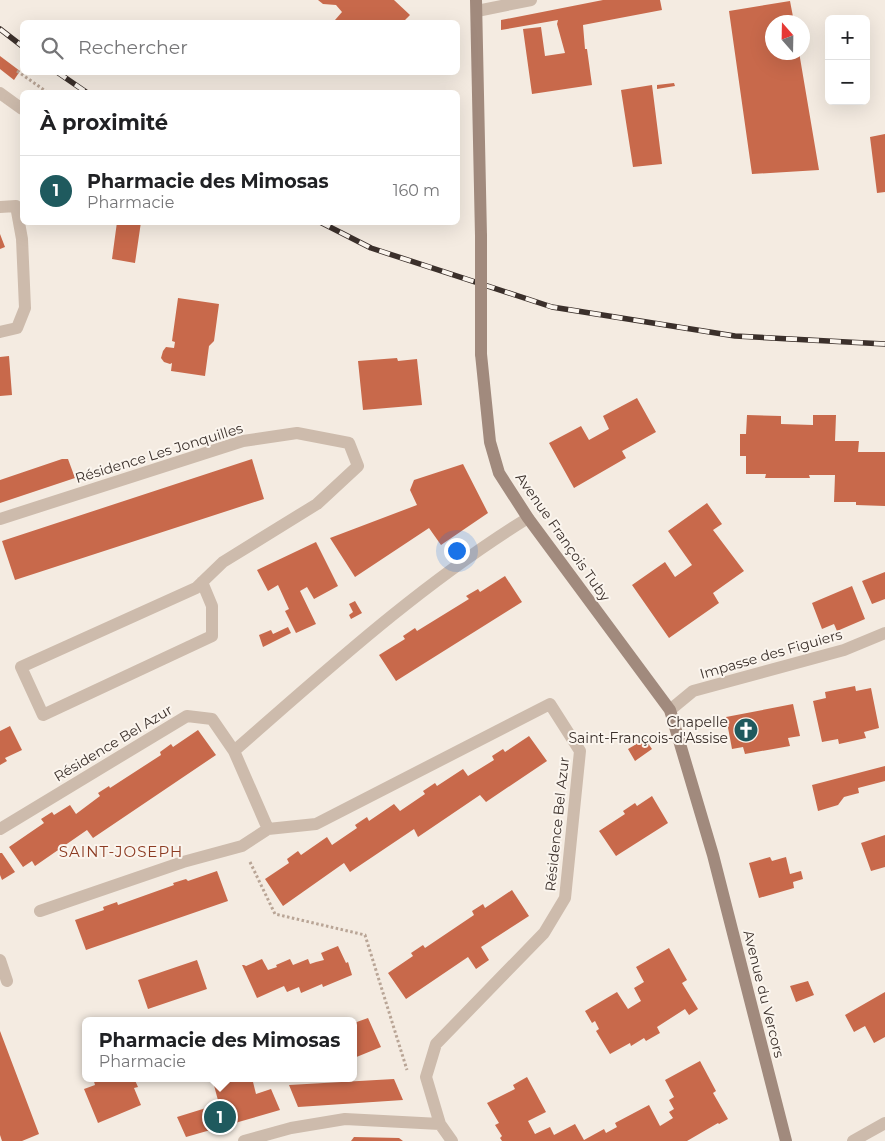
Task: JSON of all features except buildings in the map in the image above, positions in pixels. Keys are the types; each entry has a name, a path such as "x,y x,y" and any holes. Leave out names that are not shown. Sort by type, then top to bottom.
{"street":[{"path":"476,5 531,0"},
{"name":"Avenue François Tuby","path":"476,5 482,236 481,354 490,442 499,473 528,518 670,710 713,855"},
{"path":"0,93 20,108"},
{"path":"0,207 19,205"},
{"path":"0,332 18,328 25,308 21,225"},
{"name":"Résidence Les Jonquilles","path":"0,519 243,440 297,434 348,443 358,466 317,504 223,562 202,582 196,588 21,667 43,715 212,636 212,606 202,582"},
{"path":"234,751 375,628 489,542 528,518"},
{"name":"Impasse des Figuiers","path":"670,710 693,692 844,650 885,633"},
{"name":"Résidence Bel Azur","path":"40,911 183,862 242,846 268,829 316,824 550,704 580,751 566,898 544,933 436,1044 426,1077 440,1124"},
{"name":"Résidence Bel Azur","path":"0,829 188,716 212,719 234,751 268,829"},
{"name":"Avenue du Vercors","path":"713,855 786,1141"},
{"path":"0,960 7,980"},
{"path":"244,1141 291,1128 345,1118 440,1124 452,1141"},
{"path":"853,1141 885,1122"}],"path":[{"path":"18,70 20,73"},
{"path":"23,75 44,90"},
{"path":"242,846 275,914 365,935 390,1015"}],"railway":[{"path":"0,29 20,44"},
{"path":"61,75 83,90"},
{"path":"326,225 371,248 552,307 735,336 885,344"}],"place":[{"name":"Chapelle Saint-François-d'Assise","path":"746,730"},
{"name":"Pharmacie des Mimosas","path":"220,1117"}],"district":[{"name":"SAINT-JOSEPH","path":"121,851"}]}
